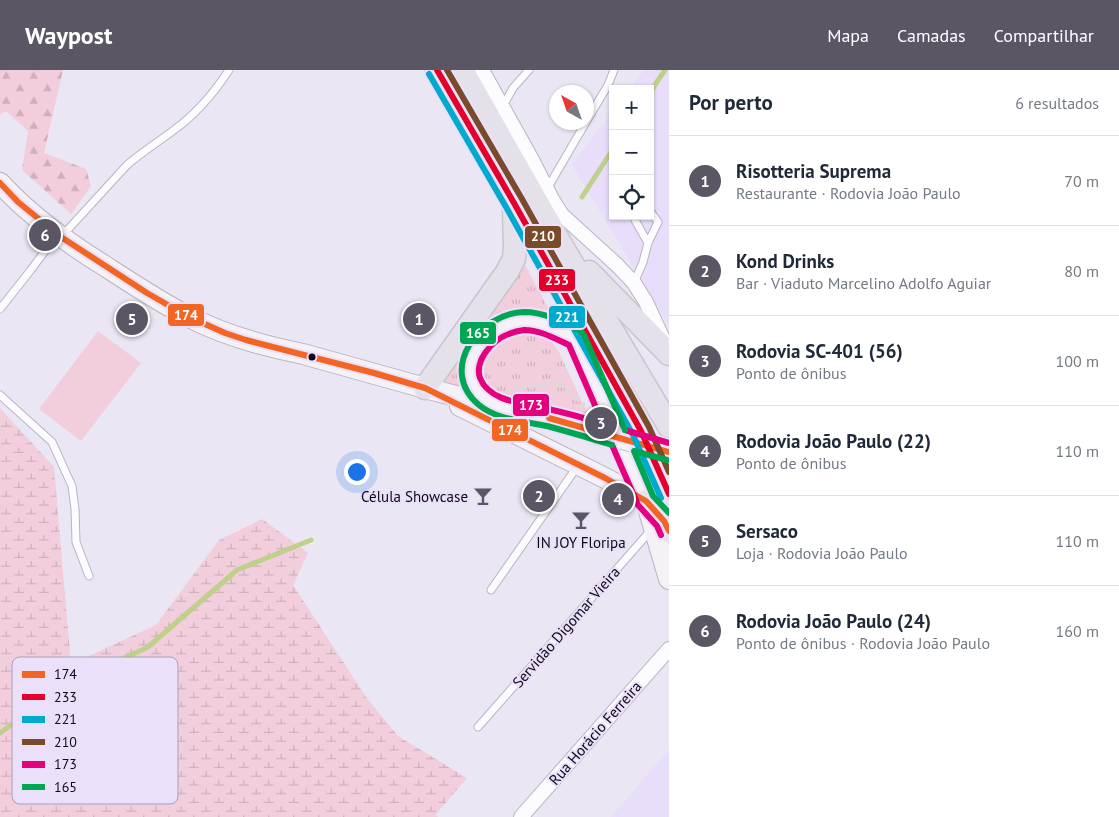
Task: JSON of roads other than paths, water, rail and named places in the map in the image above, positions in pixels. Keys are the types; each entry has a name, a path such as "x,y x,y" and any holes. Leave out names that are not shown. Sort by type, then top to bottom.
{"highway":[{"path":"437,70 514,203 641,431 669,494"},
{"path":"462,70 560,243 669,426"},
{"path":"425,388 507,272 514,259 514,203"},
{"path":"560,243 669,352"},
{"path":"568,302 576,338"},
{"path":"646,501 664,521 661,529"}],"main road":[{"path":"0,183 18,202 59,236 96,261 187,316 218,330 264,345 425,388 491,402 669,452"},
{"path":"491,402 476,389 471,380 470,370 475,350 487,336 503,326 516,322 533,321 576,338 646,501"},
{"path":"425,388 578,464 646,501"},
{"path":"661,529 669,579"}],"street":[{"path":"425,70 460,112"},
{"path":"482,70 562,215 618,265 634,283 646,302 669,352"},
{"name":"Rua Horácio Ferreira","path":"522,817 669,649"}],"lane":[{"path":"0,309 50,246 127,164 173,131 201,107 229,70"},
{"path":"503,106 513,88 529,70"},
{"path":"594,109 608,85 614,70"},
{"path":"547,190 581,130"},
{"path":"634,283 643,262 648,243 658,222 654,216"},
{"path":"634,220 648,243"},
{"path":"0,395 52,442 72,486 76,542 89,576"},
{"path":"491,590 578,464"},
{"name":"Servidão Digomar Vieira","path":"478,727 661,529"}],"waterway":[{"path":"654,86 665,70"},
{"path":"582,197 609,155"},
{"path":"126,657 148,647 237,570 311,540"},
{"path":"0,733 12,724"}],"place":[{"name":"Rodovia João Paulo (24)","path":"45,235"},
{"name":"Sersaco","path":"132,319"},
{"name":"Risotteria Suprema","path":"419,319"},
{"name":"Rodovia SC-401 (56)","path":"601,423"},
{"name":"Célula Showcase","path":"483,496"},
{"name":"Kond Drinks","path":"539,496"},
{"name":"Rodovia João Paulo (22)","path":"618,499"},
{"name":"IN JOY Floripa","path":"581,520"}]}
